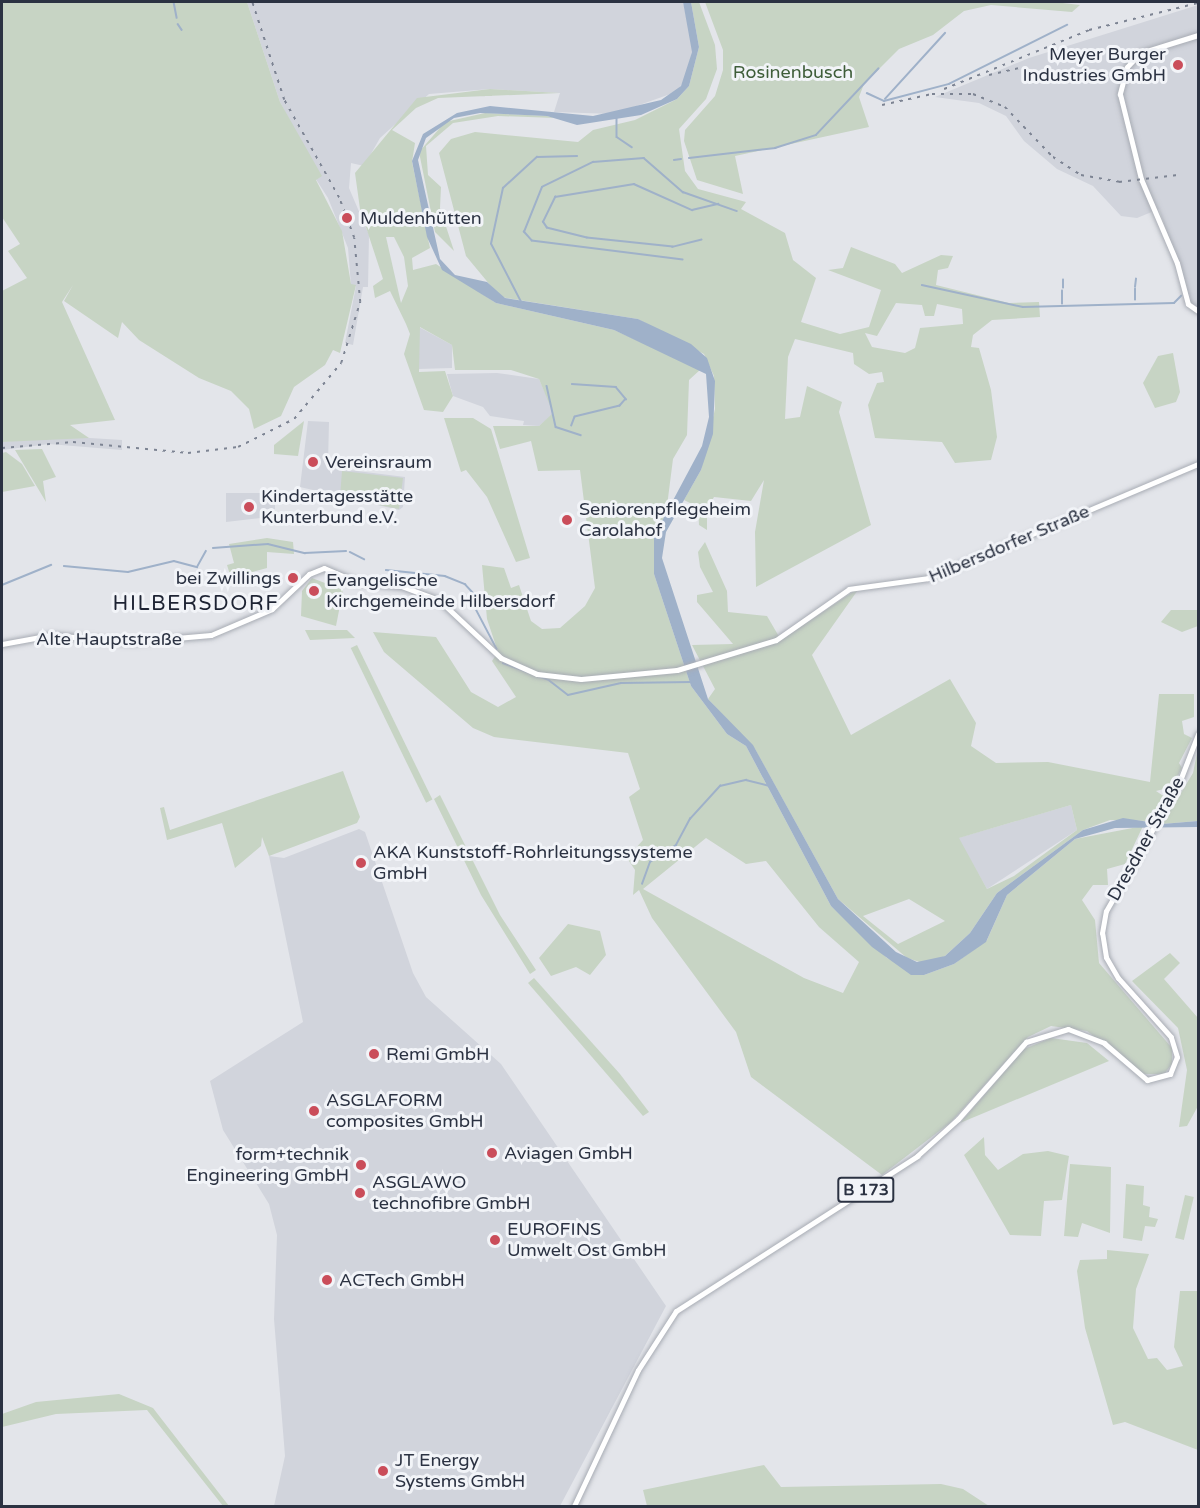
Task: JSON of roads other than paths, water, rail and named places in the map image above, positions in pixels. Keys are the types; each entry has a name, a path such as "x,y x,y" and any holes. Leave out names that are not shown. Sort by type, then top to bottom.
{"main road":[{"path":"1198,35 1140,53 1127,67 1120,94 1136,165 1188,304 1198,311"},
{"name":"Hilbersdorfer Straße","path":"664,672 723,660 786,635 849,589 928,578 1198,464"},
{"name":"Alte Hauptstraße","path":"2,644 51,635 130,642 211,635 272,609 322,568 439,600 501,658 537,674 581,679 664,672"},
{"name":"Dresdner Straße","path":"1106,911 1169,799 1198,734"},
{"name":"B 173","path":"574,1506 638,1370 676,1311 917,1156 958,1119 1026,1042 1068,1029 1104,1044 1147,1080 1170,1074 1177,1057 1171,1037 1106,957 1106,911"}],"water":[{"path":"683,2 691,2 699,47 689,86 677,99 641,115 577,125 547,116 480,113 454,118 426,138 418,160 440,259 455,275 487,282 505,298 638,319 691,344 707,358 715,381 713,434 701,470 666,532 662,558 708,699 753,745 838,899 896,952 917,962 945,956 970,933 997,893 1083,830 1123,818 1162,824 1198,821 1198,827 1115,828 1075,839 1007,895 986,942 954,964 924,975 911,975 872,947 831,906 746,746 727,734 691,686 654,574 654,536 702,446 709,417 706,374 614,330 496,303 442,270 427,237 412,161 423,134 457,113 490,106 593,116 661,100 681,86 692,52"}],"waterway":[{"path":"174,2 177,18"},
{"path":"178,24 182,30"},
{"path":"867,93 884,101 949,84 1067,25"},
{"path":"885,99 945,33"},
{"path":"689,158 775,148 816,135 878,69"},
{"path":"617,118 617,137 632,147"},
{"path":"521,302 491,244 503,188 537,157 577,156"},
{"path":"683,260 532,241 524,232 542,187 593,162 644,158 683,192 737,211"},
{"path":"674,160 681,159"},
{"path":"702,240 673,247 587,238 547,228 543,222 555,197 634,184 692,210 718,204"},
{"path":"1135,287 1136,279"},
{"path":"1063,280 1063,288"},
{"path":"922,285 1023,307 1174,303 1181,296"},
{"path":"1135,289 1135,300"},
{"path":"1062,291 1062,304"},
{"path":"572,384 616,387 626,399 620,406 575,417 572,425"},
{"path":"547,386 556,427 581,435"},
{"path":"213,548 268,544 305,553 346,551"},
{"path":"64,566 128,572 174,561 197,567 206,551"},
{"path":"350,552 364,559"},
{"path":"2,585 51,565"},
{"path":"386,570 445,576 465,584 477,597 476,609 497,649"},
{"path":"503,663 549,680 568,695 621,683 691,682"},
{"path":"642,884 650,862 676,845 690,819 720,786 746,780 770,786"}],"railway":[{"path":"2,448 73,442 188,453 238,447 294,419 341,363 360,302 354,238 339,198 284,100 252,2"},
{"path":"944,89 1089,30 1198,3"},
{"path":"989,75 1024,67"},
{"path":"882,105 932,94 973,94 1005,107 1053,157 1081,175 1119,182 1178,175"}],"place":[{"name":"Meyer Burger Industries GmbH","path":"1178,65"},
{"name":"Muldenhütten","path":"347,218"},
{"name":"Vereinsraum","path":"313,462"},
{"name":"Kindertagesstätte Kunterbund e.V.","path":"249,507"},
{"name":"Seniorenpflegeheim Carolahof","path":"567,520"},
{"name":"bei Zwillings","path":"293,578"},
{"name":"Evangelische Kirchgemeinde Hilbersdorf","path":"314,591"},
{"name":"AKA Kunststoff-Rohrleitungssysteme GmbH","path":"361,863"},
{"name":"Remi GmbH","path":"374,1054"},
{"name":"ASGLAFORM composites GmbH","path":"314,1111"},
{"name":"Aviagen GmbH","path":"492,1153"},
{"name":"form+technik Engineering GmbH","path":"361,1165"},
{"name":"ASGLAWO technofibre GmbH","path":"360,1193"},
{"name":"EUROFINS Umwelt Ost GmbH","path":"495,1240"},
{"name":"ACTech GmbH","path":"327,1280"},
{"name":"JT Energy Systems GmbH","path":"383,1471"}],"district":[{"name":"HILBERSDORF","path":"196,604"}],"park label":[{"name":"Rosinenbusch","path":"793,72"}]}
